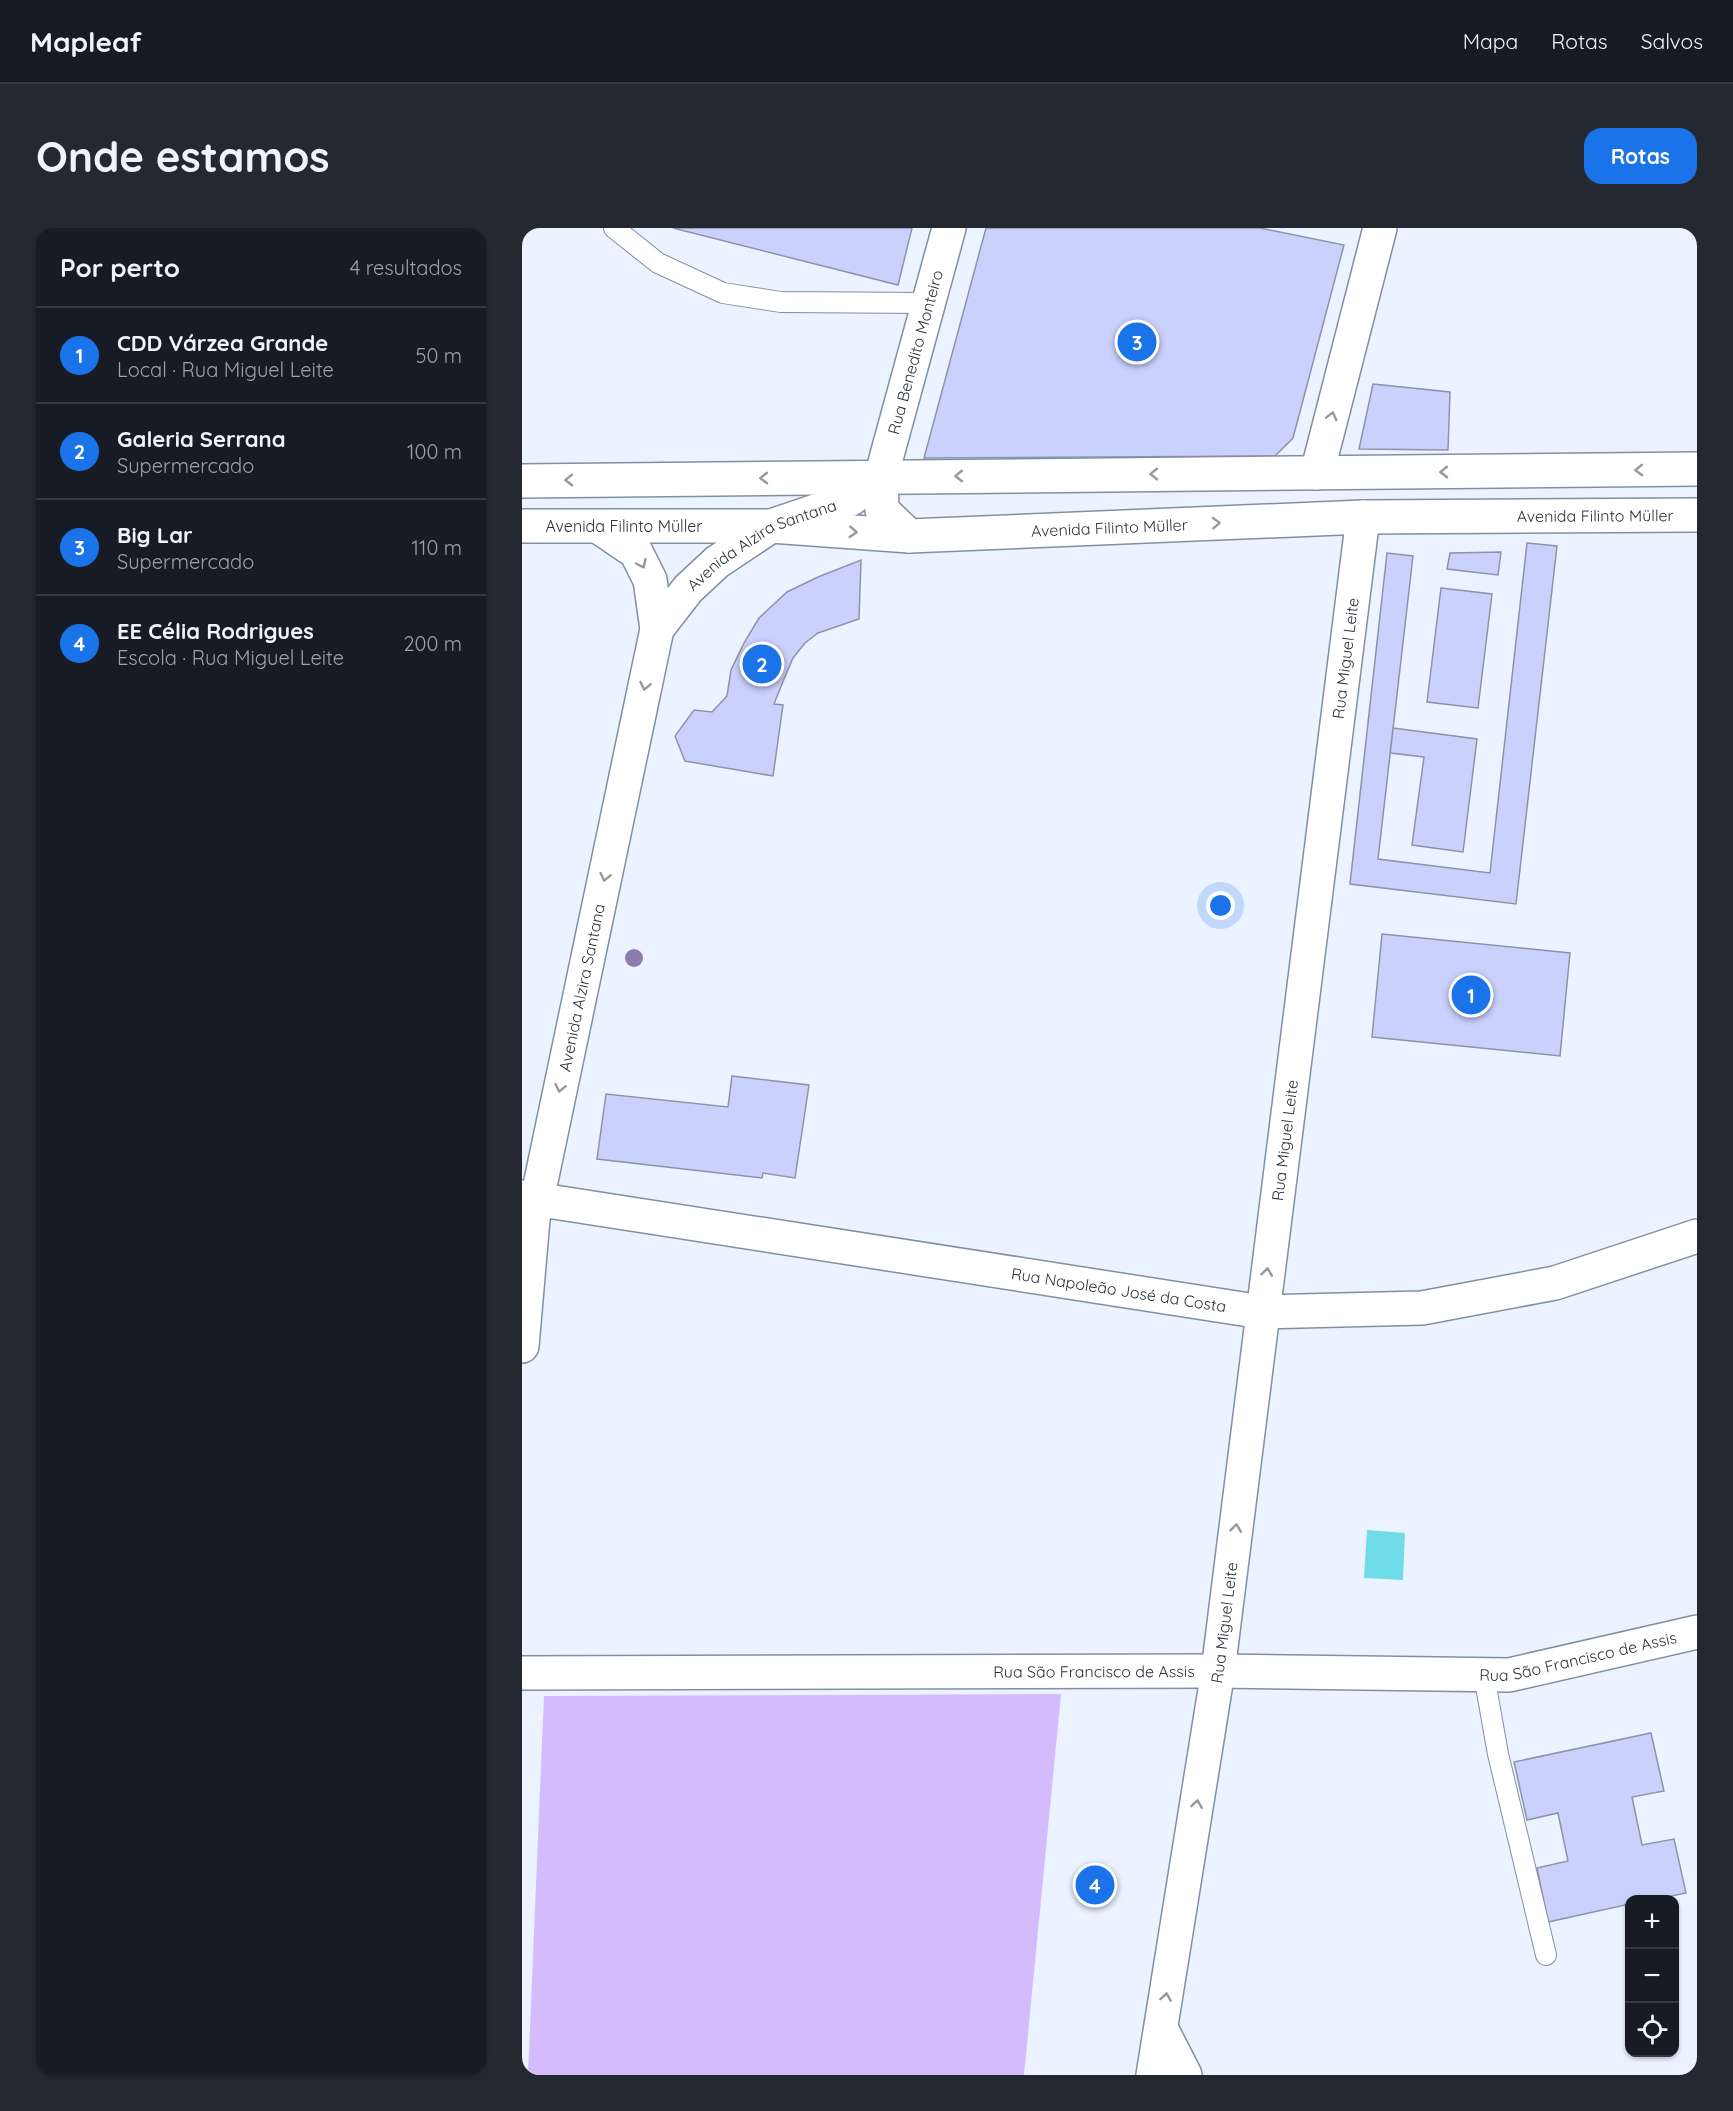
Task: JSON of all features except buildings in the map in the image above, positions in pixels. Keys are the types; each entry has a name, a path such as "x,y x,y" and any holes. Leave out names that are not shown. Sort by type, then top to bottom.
{"main road":[{"name":"Rua Benedito Monteiro","path":"909,536 882,510 881,477 949,228"},
{"path":"1317,473 1380,228"},
{"path":"522,481 1697,469"},
{"path":"1317,473 1363,517"},
{"name":"Avenida Alzira Santana","path":"657,629 688,589 717,562 771,526 851,499 881,477"},
{"name":"Avenida Filinto Müller","path":"522,526 771,526 909,536 1363,517 1697,515"},
{"name":"Rua Miguel Leite","path":"1153,2075 1218,1671 1363,517"},
{"name":"Avenida Alzira Santana","path":"522,1346 533,1219 529,1197 657,629 650,580 636,552 599,527"},
{"name":"Rua Napoleão José da Costa","path":"529,1197 1262,1312 1422,1308 1555,1283 1697,1236"},
{"name":"Rua São Francisco de Assis","path":"522,1673 1218,1671 1509,1676 1697,1632"},
{"path":"1161,2028 1185,2075"}],"lane":[{"path":"614,228 658,263 723,293 781,302 928,303"},
{"path":"1484,1675 1498,1754 1546,1955"}],"shaded area":[{"path":"1061,1694 1024,2075 528,2075 544,1696"}],"water":[{"path":"1367,1530 1405,1533 1403,1580 1364,1578"}],"place":[{"name":"Big Lar","path":"1137,342"},
{"name":"Galeria Serrana","path":"762,664"},
{"name":"CDD Várzea Grande","path":"1471,995"},
{"name":"EE Célia Rodrigues","path":"1095,1885"}]}
